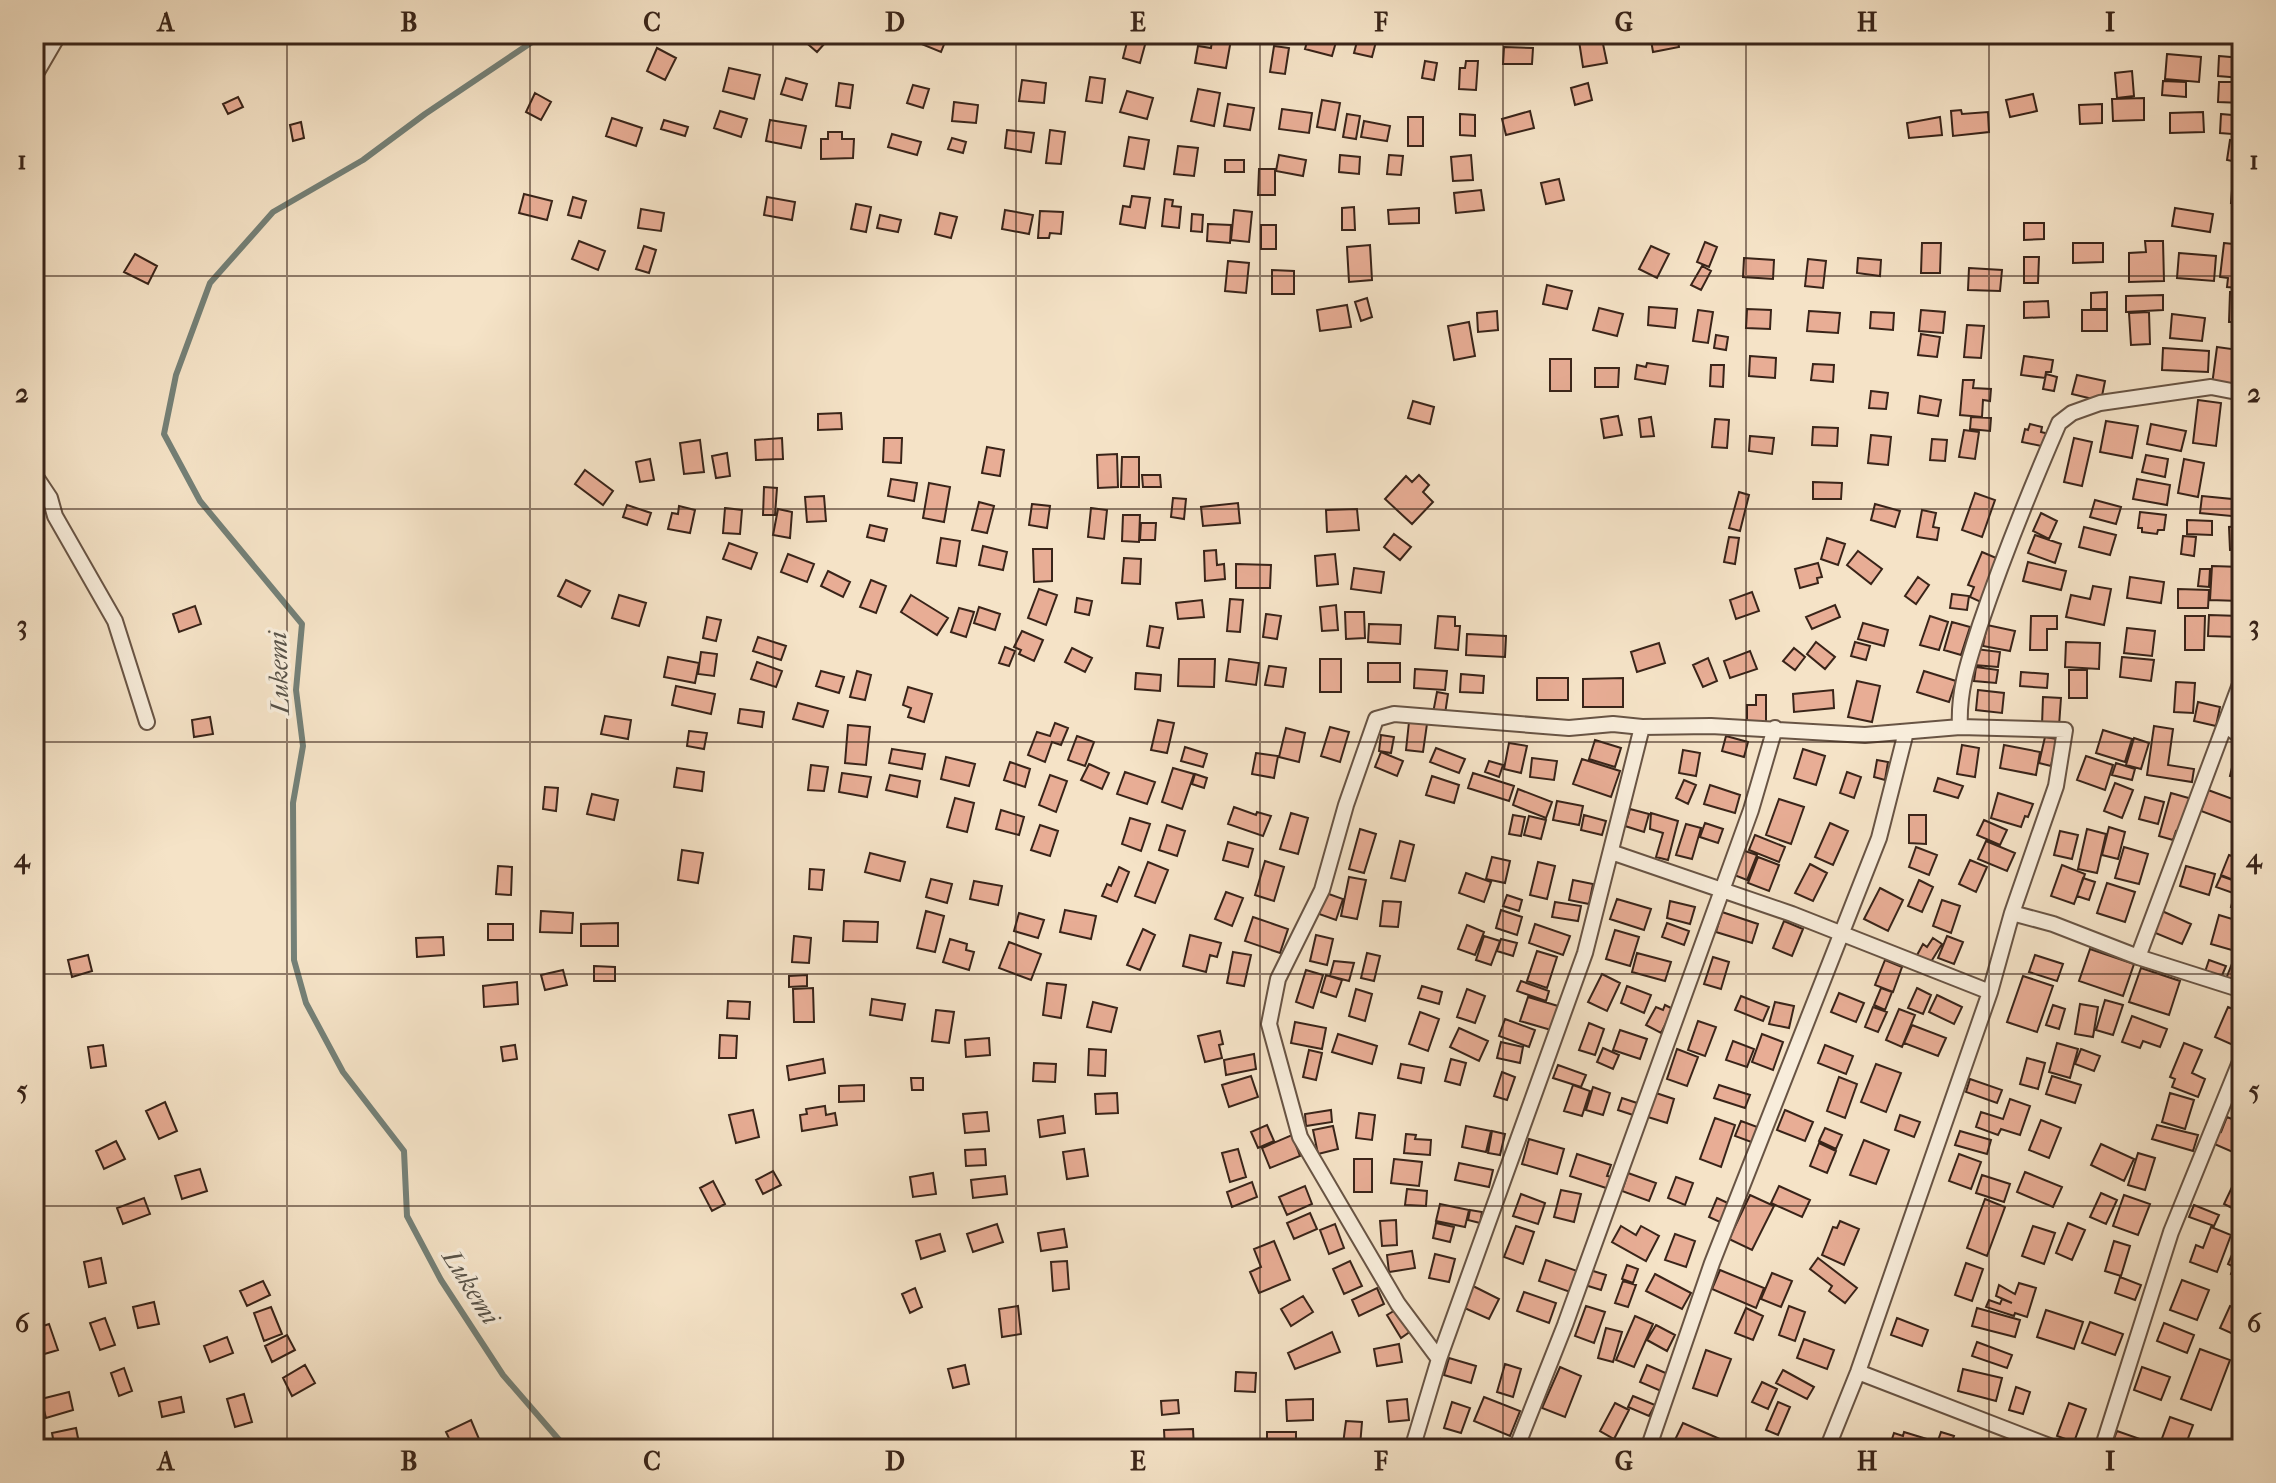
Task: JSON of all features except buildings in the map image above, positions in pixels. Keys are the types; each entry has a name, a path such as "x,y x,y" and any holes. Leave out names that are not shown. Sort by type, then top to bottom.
{"street":[{"path":"34,77 59,34"},
{"path":"1960,727 1959,712 1968,659 2019,517 2059,423 2072,413 2100,403 2211,387 2242,393"},
{"path":"34,474 50,498 55,516 115,621 147,722"},
{"path":"2138,957 2242,679"},
{"path":"1439,1359 1398,1304 1300,1137 1269,1024 1278,979 1322,890 1346,805 1376,719 1394,714 1569,728 1613,724 1642,727 1711,726 1865,735 1960,727 2065,730 2056,786 2012,913 1990,992 1858,1372 1827,1449"},
{"path":"2226,726 2242,737"},
{"path":"1412,1449 1439,1359 1585,953 1642,727"},
{"path":"1516,1449 1565,1325 1751,810 1775,728"},
{"path":"1648,1449 1712,1263 1879,838 1906,732"},
{"path":"1611,852 1840,932 1990,992"},
{"path":"2012,913 2053,924 2138,957 2242,990"},
{"path":"2102,1449 2171,1232 2242,1057"},
{"path":"1858,1372 2051,1448"}],"waterway":[{"name":"Lukemi","path":"544,34 363,160 273,212 210,283 176,375 164,434 200,501 302,624 296,690 303,746 293,803 294,960 306,1003 343,1072 404,1151 407,1216 441,1280 503,1375 567,1449"}]}
